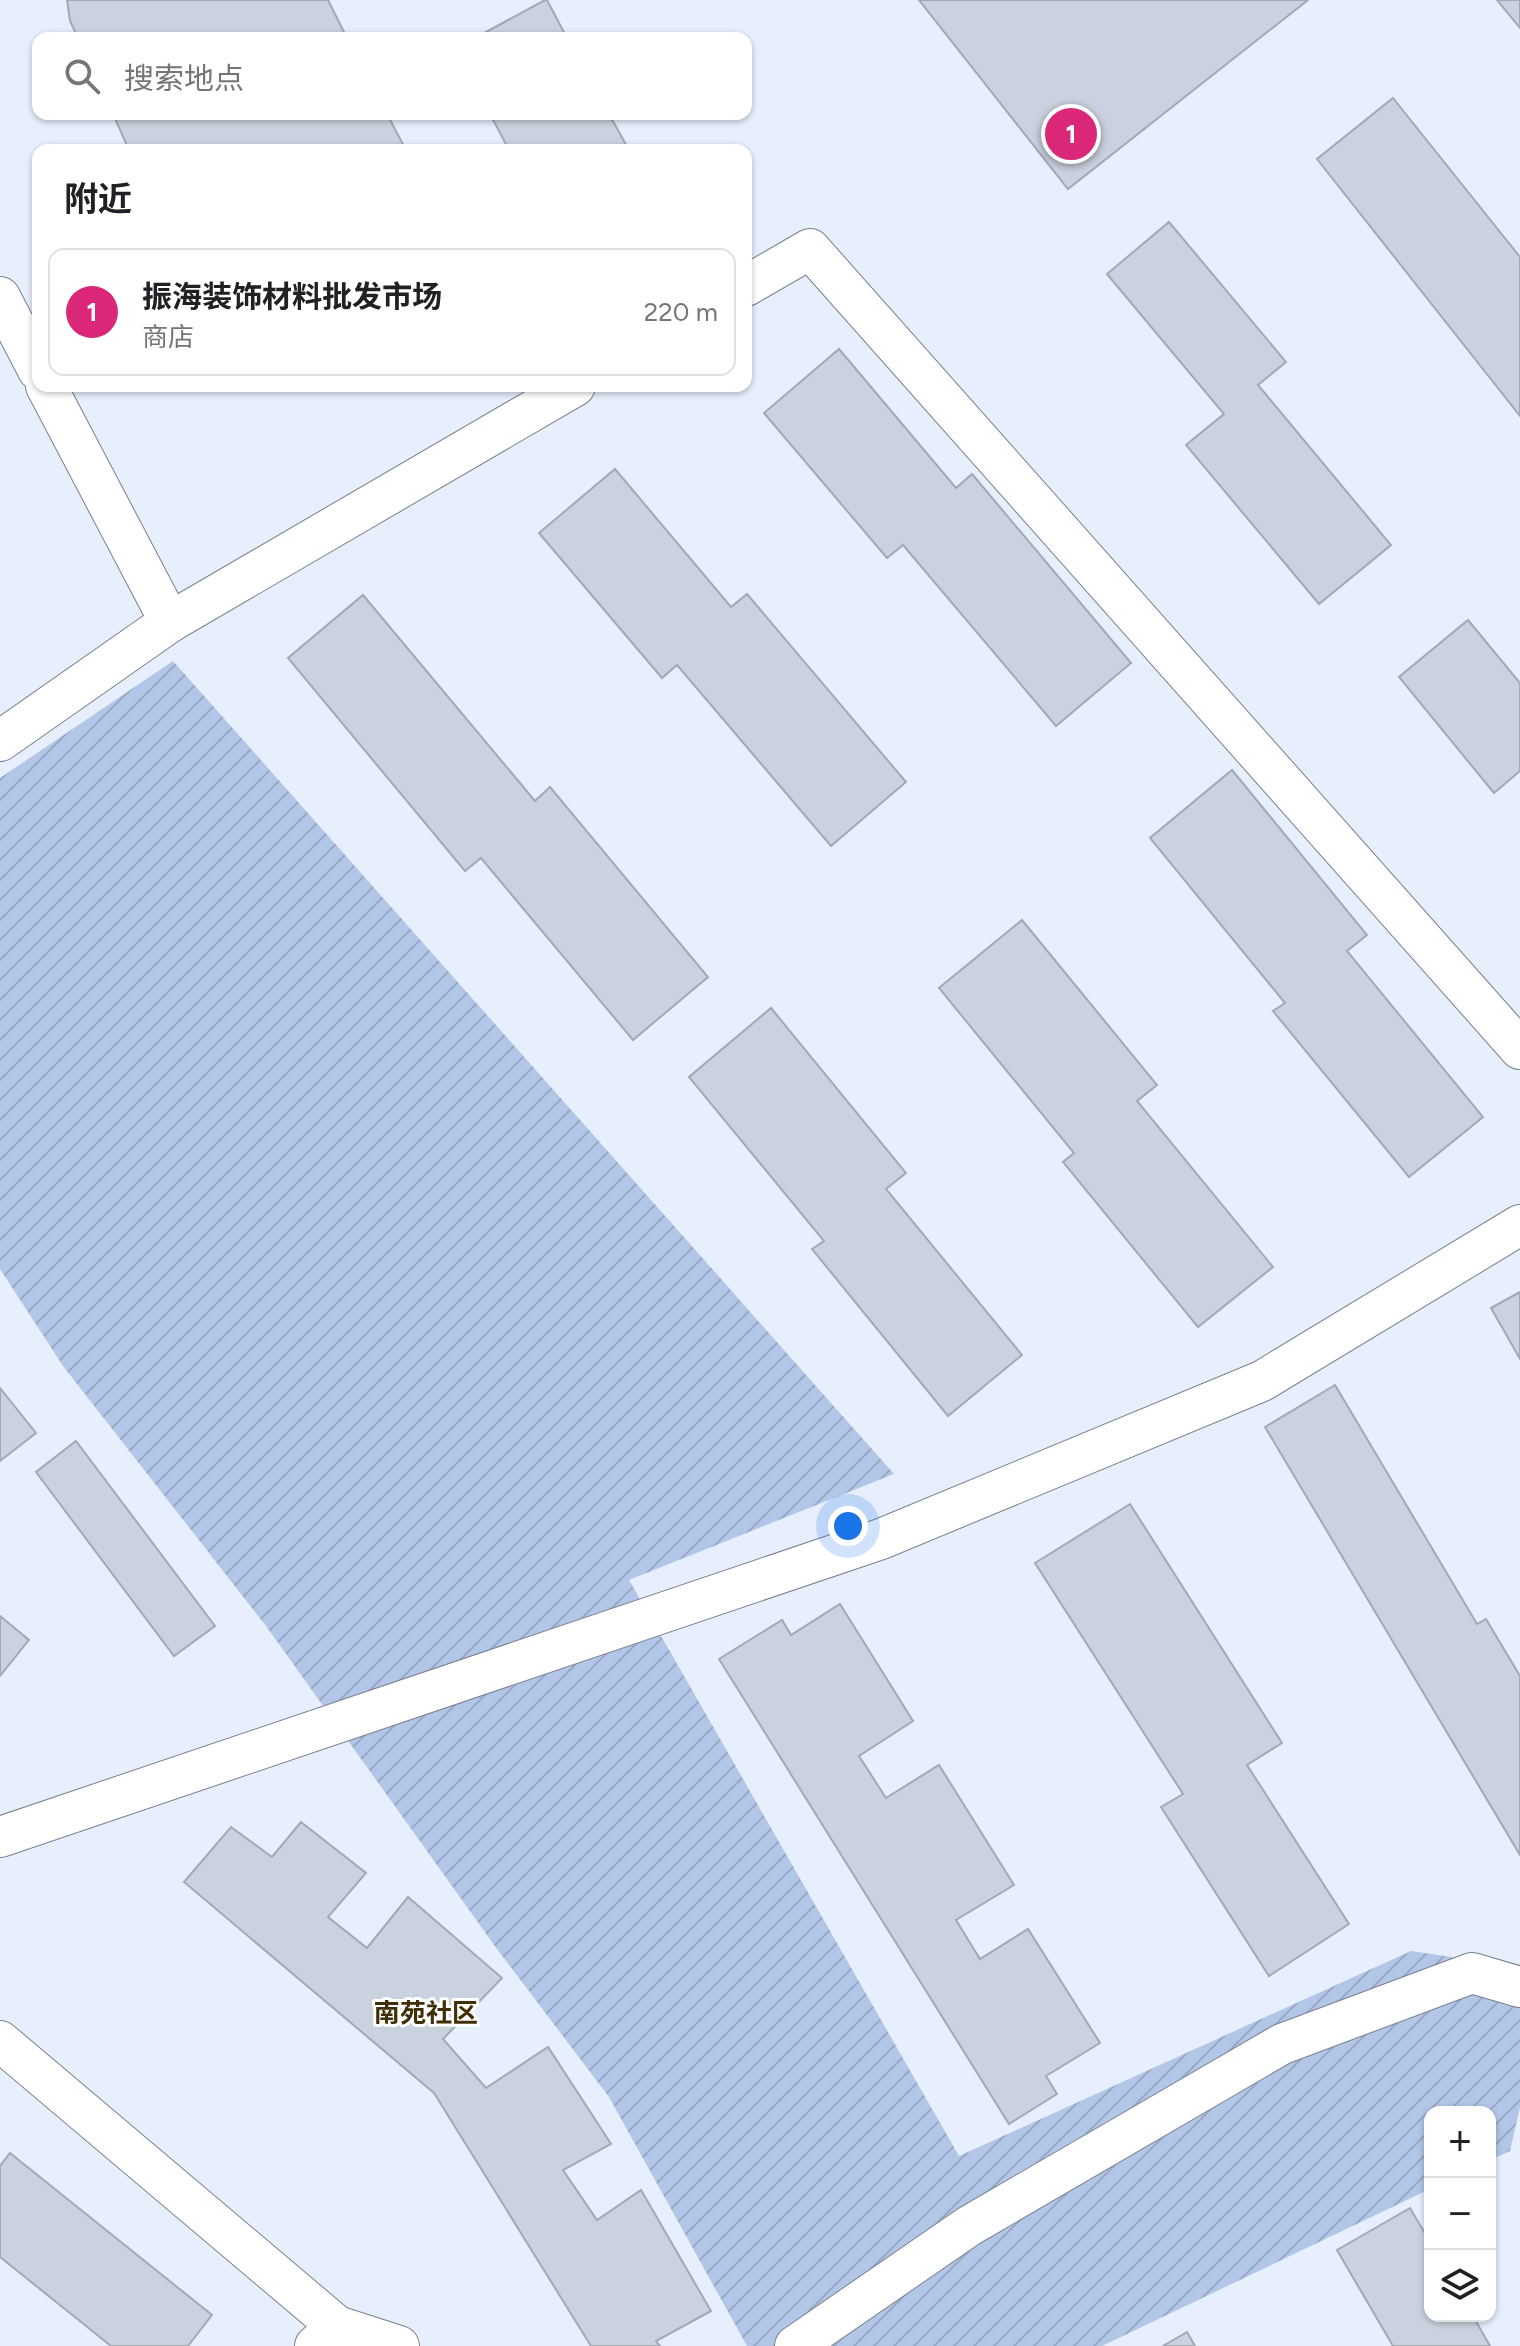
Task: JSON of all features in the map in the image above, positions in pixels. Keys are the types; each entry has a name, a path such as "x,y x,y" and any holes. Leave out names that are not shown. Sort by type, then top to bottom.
{"street":[{"path":"752,283 810,249 1520,1049"},
{"path":"0,297 32,358"},
{"path":"49,392 170,622"},
{"path":"0,741 170,622 565,392"},
{"path":"0,1837 881,1539 1262,1381 1520,1225"},
{"path":"795,2346 969,2226 1282,2044 1472,1973 1520,1987"},
{"path":"0,2041 326,2336 399,2346"}],"shaded area":[{"path":"173,661 894,1474 629,1580 959,2156 1411,1951 1520,1967 1520,2107 1510,2151 1496,2157 1496,2106 1424,2106 1424,2192 1102,2346 747,2346 609,2097 497,1949 266,1626 63,1366 0,1269 0,778"}],"building":[{"path":"67,0 328,0 344,32 75,32"},
{"path":"545,0 564,32 486,32"},
{"path":"919,0 1308,0 1068,189"},
{"path":"1497,0 1520,0 1520,28"},
{"path":"1393,98 1520,257 1520,416 1317,159"},
{"path":"116,120 390,120 403,144 126,144"},
{"path":"493,120 612,120 626,144 506,144"},
{"path":"1169,222 1286,362 1258,385 1391,545 1319,604 1186,445 1224,414 1107,274"},
{"path":"839,349 956,488 972,474 1131,663 1056,726 903,545 887,558 764,413"},
{"path":"615,469 731,607 747,594 906,782 831,846 677,665 662,678 539,533"},
{"path":"363,595 535,801 550,787 708,977 633,1040 481,858 465,871 288,658"},
{"path":"1468,620 1520,683 1520,771 1494,793 1399,677"},
{"path":"1232,770 1367,935 1347,951 1483,1117 1409,1177 1273,1011 1285,1003 1150,838"},
{"path":"1022,920 1157,1085 1137,1101 1273,1267 1198,1327 1063,1162 1074,1153 939,988"},
{"path":"771,1008 906,1173 886,1189 1022,1355 948,1416 812,1249 824,1241 689,1077"},
{"path":"1520,1292 1520,1359 1491,1308"},
{"path":"1335,1385 1477,1624 1486,1619 1520,1676 1520,1855 1265,1427"},
{"path":"0,1388 36,1433 0,1461"},
{"path":"76,1441 215,1626 174,1656 36,1472"},
{"path":"1130,1504 1282,1743 1247,1765 1349,1924 1269,1976 1161,1807 1183,1794 1035,1563"},
{"path":"840,1604 913,1721 859,1756 886,1798 939,1765 1014,1885 956,1920 980,1959 1028,1929 1100,2043 1046,2076 1057,2094 1009,2124 719,1659 782,1620 791,1635"},
{"path":"0,1616 29,1640 0,1676"},
{"path":"301,1822 366,1873 328,1917 367,1948 408,1897 502,1978 443,2039 486,2088 548,2047 611,2144 563,2170 597,2220 641,2190 711,2311 656,2341 660,2346 591,2346 434,2093 184,1882 231,1827 272,1857"},
{"path":"10,2153 212,2315 188,2346 111,2346 0,2257 0,2166"},
{"path":"1410,2208 1424,2232 1424,2322 1476,2322 1490,2346 1393,2346 1337,2250"},
{"path":"1187,2332 1195,2346 1163,2346"}],"place":[{"name":"振海装饰材料批发市场","path":"1071,134"}],"district":[{"name":"南苑社区","path":"426,2013"}]}
